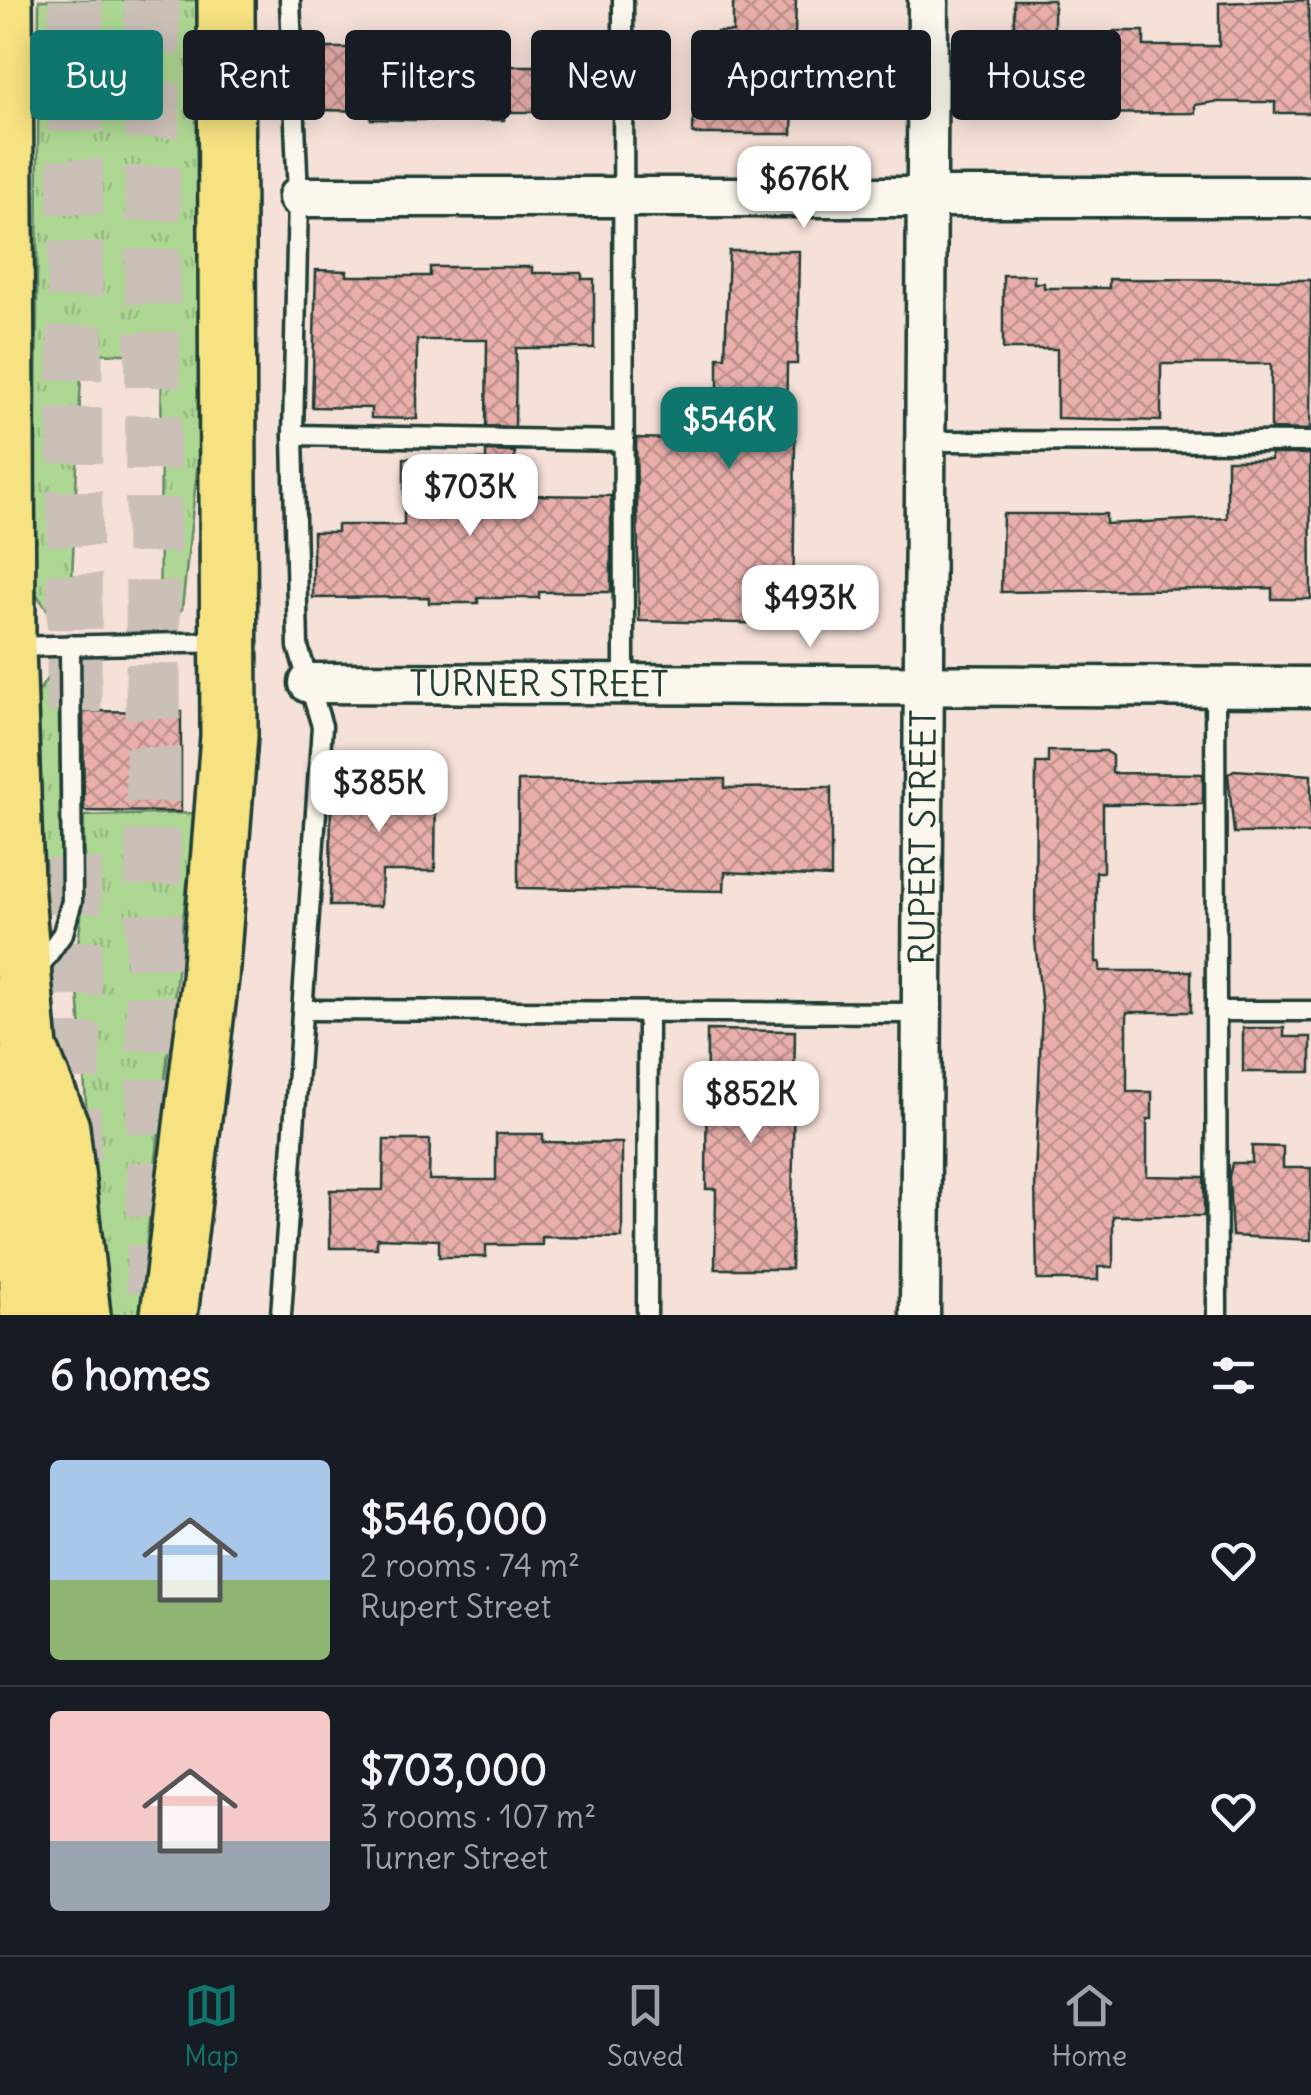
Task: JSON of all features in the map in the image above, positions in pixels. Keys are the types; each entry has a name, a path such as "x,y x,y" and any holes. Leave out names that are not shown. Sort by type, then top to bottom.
{"highway":[{"path":"4,0 8,647 29,1048 21,1127 28,1315"},
{"path":"169,1315 210,978 228,752 226,0"},
{"path":"29,1048 61,1128 82,1315"}],"street":[{"name":"RUPERT STREET","path":"920,1315 928,0"},
{"path":"298,197 1311,197"},
{"name":"TURNER STREET","path":"309,684 1311,687"}],"lane":[{"path":"281,1315 306,1010 322,726 298,647 293,435 298,197 290,0"},
{"path":"622,0 624,683"},
{"path":"293,435 624,441"},
{"path":"925,441 1311,442"},
{"path":"8,647 230,642"},
{"path":"23,990 63,933 72,902 70,645"},
{"path":"1216,686 1217,1315"},
{"path":"306,1010 923,1014"},
{"path":"1219,1011 1311,1011"},
{"path":"647,1315 648,1012"}],"green space":[{"path":"39,0 204,0 204,30 183,30 183,120 203,120 199,452 182,609 171,620 159,623 162,355 82,353 70,625 55,621 35,592 38,120 163,120 163,30 39,30"},
{"path":"48,677 58,696 59,719 61,901 56,915 44,857 35,697"},
{"path":"195,813 147,1238 144,1315 101,1315 76,962 84,890 84,816"}],"building":[{"path":"733,0 796,0 795,30 733,30"},
{"path":"1014,0 1054,0 1054,30 1014,30"},
{"path":"1308,0 1311,113 1275,113 1275,102 1214,102 1195,105 1195,113 1121,114 1121,31 1144,31 1144,46 1219,46 1219,3"},
{"path":"325,48 345,48 345,111 325,110"},
{"path":"511,66 531,66 531,112 511,112"},
{"path":"693,120 792,120 792,134 693,134"},
{"path":"729,251 799,251 797,364 787,364 786,439 795,439 793,624 639,621 636,438 718,440 718,357 725,357"},
{"path":"430,267 532,267 532,273 582,273 582,279 594,279 594,348 516,348 515,427 486,426 487,340 417,340 417,419 371,418 371,408 312,407 316,270 347,271 347,276 430,276"},
{"path":"1003,275 1034,275 1034,283 1044,283 1044,288 1109,288 1109,279 1311,280 1310,430 1271,429 1271,364 1161,364 1161,421 1057,418 1057,349 1003,349"},
{"path":"486,451 515,452 514,461 525,461 525,495 611,496 611,592 539,592 539,598 478,598 478,603 429,603 429,597 313,598 313,532 337,532 337,525 404,525 404,458 486,460"},
{"path":"1271,454 1310,454 1311,599 1272,599 1272,588 1001,592 1003,514 1106,514 1106,524 1227,518 1227,460 1271,460"},
{"path":"83,711 181,712 181,812 84,811"},
{"path":"1048,751 1106,751 1112,756 1112,773 1203,774 1203,804 1103,804 1103,872 1096,872 1096,962 1100,962 1100,971 1191,971 1191,1012 1127,1012 1127,1092 1152,1092 1152,1119 1147,1119 1147,1176 1204,1177 1204,1216 1113,1216 1113,1267 1098,1267 1098,1280 1037,1280 1035,1179 1042,1008 1035,940 1036,763 1048,763"},
{"path":"1234,770 1311,775 1311,833 1234,833 1228,774"},
{"path":"331,779 436,781 435,871 382,871 381,906 330,906"},
{"path":"725,779 725,788 831,787 831,877 725,872 724,891 518,888 518,781"},
{"path":"1243,1028 1284,1028 1284,1037 1311,1037 1311,1072 1243,1072"},
{"path":"707,1030 795,1031 791,1269 715,1269 716,1189 706,1189"},
{"path":"496,1134 543,1134 543,1142 622,1143 622,1238 542,1237 542,1245 486,1245 486,1257 439,1257 439,1240 377,1238 377,1248 330,1248 330,1190 383,1190 384,1140 430,1140 429,1180 496,1180"},
{"path":"1252,1146 1283,1147 1283,1168 1311,1168 1311,1240 1232,1236 1232,1163 1252,1163"}],"tunnel":[{"path":"74,712 76,0"},
{"path":"152,0 154,1292"},
{"path":"73,1162 74,853"}]}
